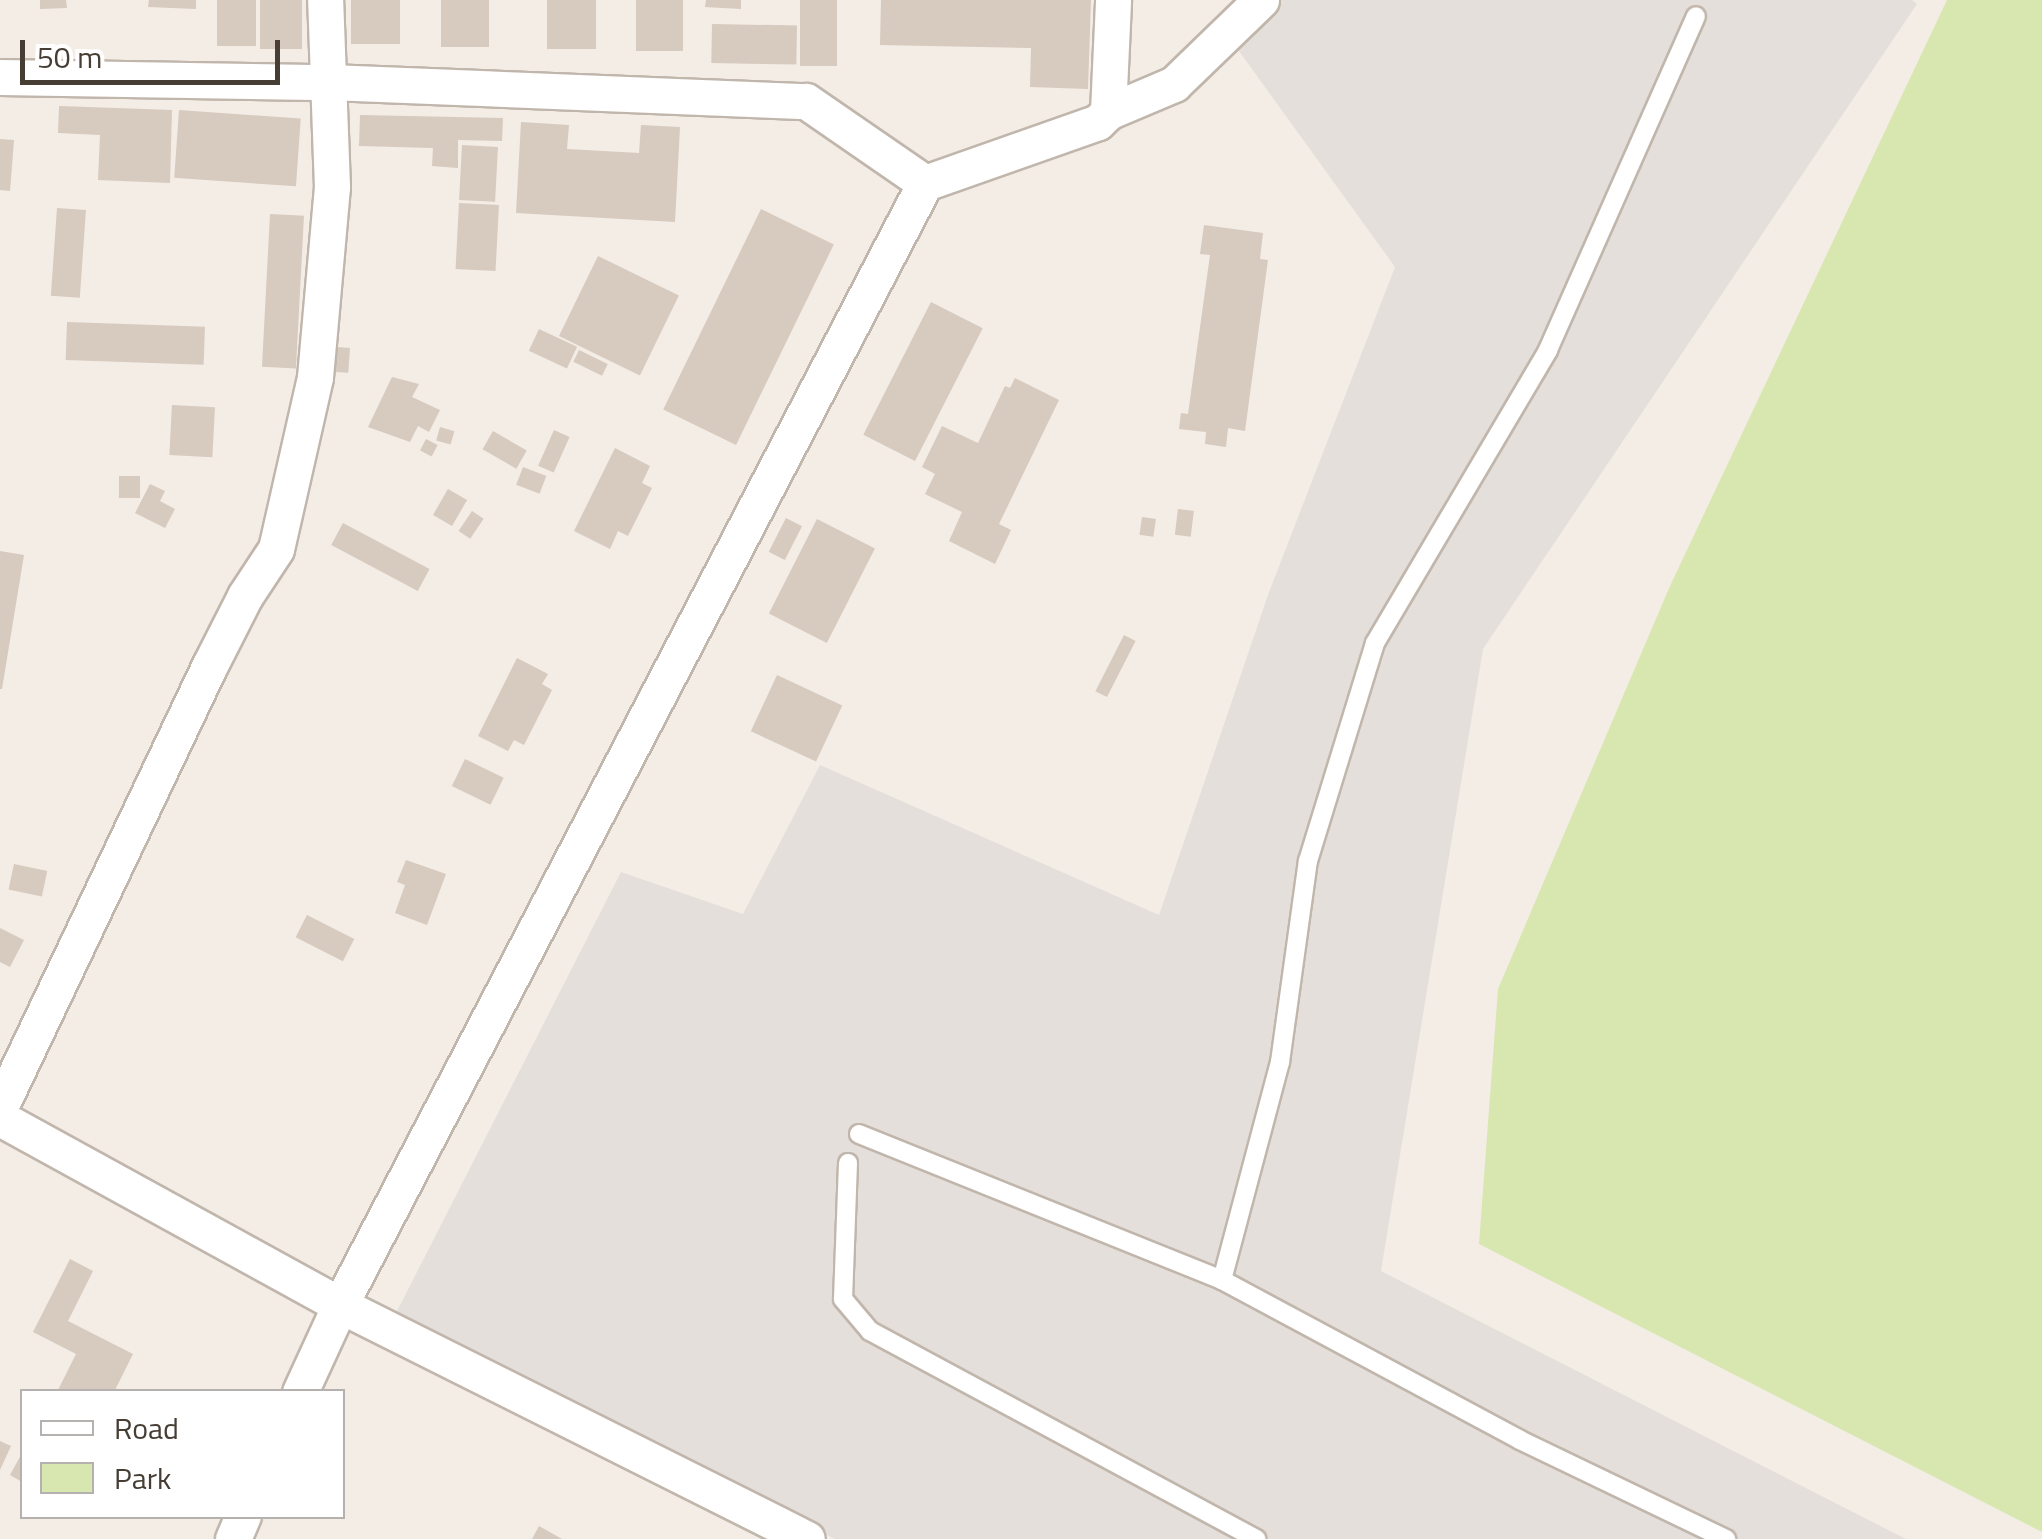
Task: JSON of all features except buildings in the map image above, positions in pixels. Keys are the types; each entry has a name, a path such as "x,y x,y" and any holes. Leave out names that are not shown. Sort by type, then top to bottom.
{"street":[{"path":"0,1108 244,596 276,548 315,378 332,188 326,0"},
{"path":"1108,112 1113,0"},
{"path":"301,1389 340,1305 925,184 1098,122 1108,112 1174,84 1261,0"},
{"path":"0,77 329,82 806,101 925,184"},
{"path":"0,1118 340,1305 763,1528 807,1539"}],"lane":[{"path":"1222,1280 1280,1062 1308,861 1375,643 1548,350 1696,16"},
{"path":"859,1134 1222,1280 1520,1440 1726,1539"},
{"path":"848,1163 843,1298 870,1330 1257,1539"}],"shaded area":[{"path":"1275,0 1912,0 1917,4 1483,649 1381,1271 1906,1539 835,1539 394,1317 621,872 743,914 820,765 1159,915 1269,592 1395,267 1231,40"}],"green space":[{"path":"1947,0 2042,0 2042,1532 1479,1244 1498,989 1670,586"}]}
